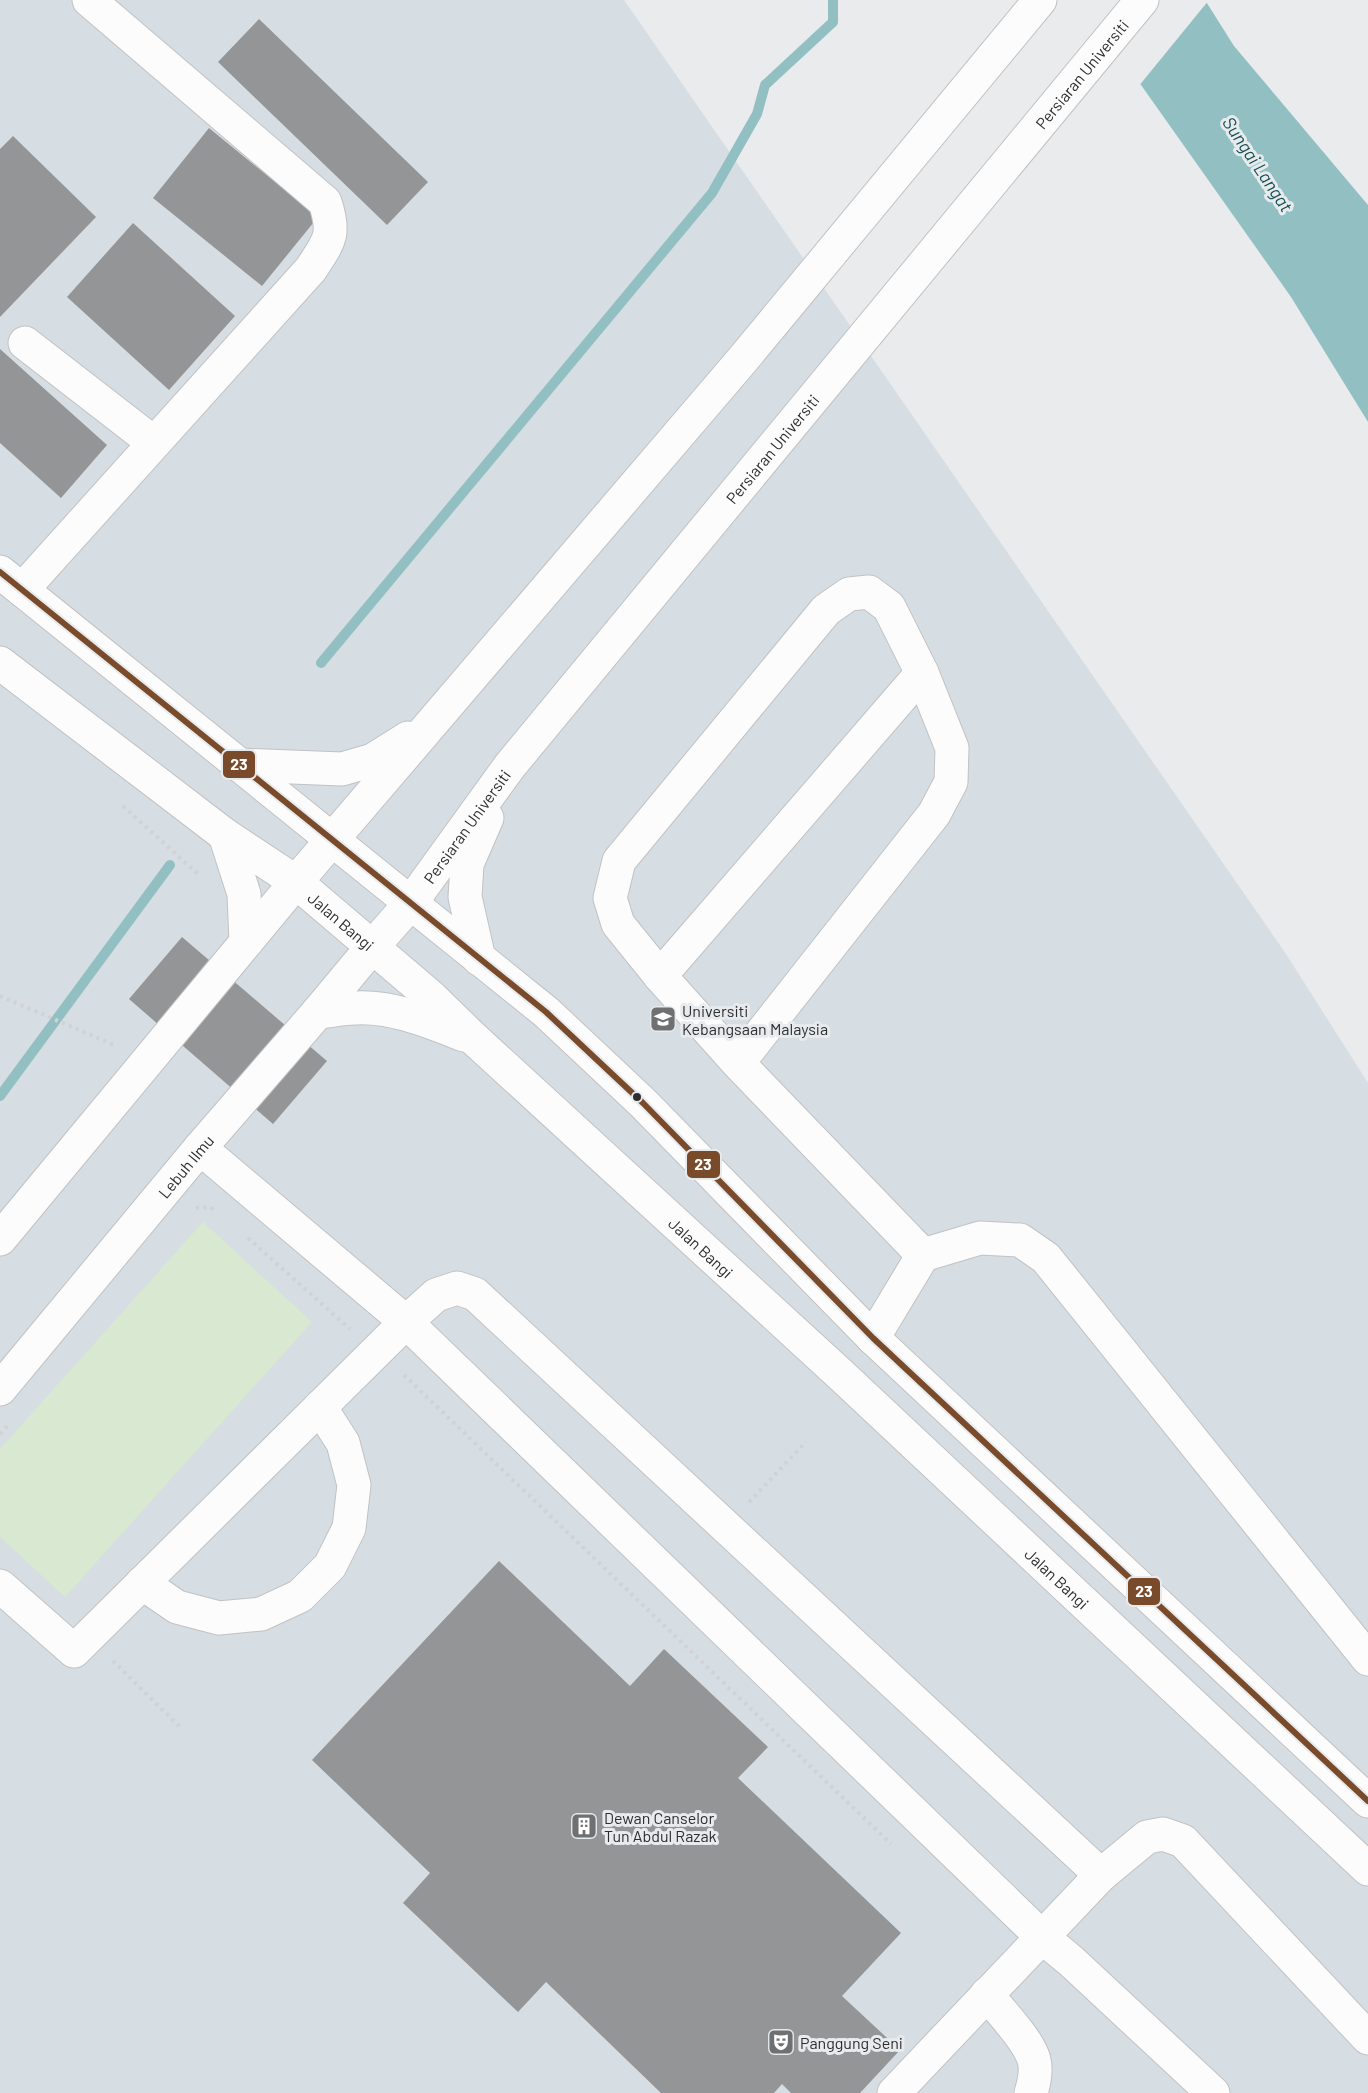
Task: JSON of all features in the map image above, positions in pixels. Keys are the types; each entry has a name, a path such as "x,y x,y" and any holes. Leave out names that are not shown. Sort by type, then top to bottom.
{"main road":[{"path":"89,0 326,202 331,222 329,241 311,269 154,443 11,581 546,1012 643,1104 873,1338 1368,1801"},
{"path":"0,1239 296,882 744,358 1040,0"},
{"name":"Persiaran Universiti","path":"373,946 410,904 509,767 1142,0"},
{"path":"25,343 154,443"},
{"path":"738,1063 934,814 951,782 952,748 922,673 889,607 869,592 849,594 826,610 619,861 610,898 618,924 660,976 738,1063 923,1255"},
{"name":"Jalan Bangi","path":"0,663 225,835 296,882 430,996 472,1038 841,1375 1368,1869"},
{"path":"660,976 922,673"},
{"path":"239,765 342,769 373,760 435,721"},
{"path":"479,959 465,897 468,864 509,767"},
{"path":"225,835 244,894 246,942"},
{"name":"Lebuh Ilmu","path":"8,1403 200,1148 373,946"},
{"path":"318,1012 356,1008 385,1010 429,1022 472,1038"},
{"path":"200,1148 406,1323 1042,1937 1213,2093"},
{"path":"873,1338 923,1255 980,1238 1020,1240 1046,1258 1368,1659"},
{"path":"0,1586 74,1651 406,1323 436,1296 457,1288 475,1294 1101,1875"},
{"path":"142,1584 177,1608 219,1618 261,1614 300,1596 330,1566 349,1528 354,1485 343,1443 320,1407"},
{"path":"894,2093 1101,1875 1147,1837 1163,1834 1183,1841 1368,2038"},
{"path":"987,1994 1028,2047 1034,2062 1038,2089"}],"path":[{"path":"123,806 206,881"},
{"path":"1,997 92,1036"},
{"path":"189,1214 195,1208 210,1207 224,1217"},
{"path":"241,1232 407,1378 895,1848"},
{"path":"0,1434 8,1403"},
{"path":"725,1527 806,1442"}],"shaded area":[{"name":"Universiti Kebangsaan Malaysia","path":"0,0 624,0 1286,954 1368,1083 1368,2093 0,2093"}],"green space":[{"path":"203,1222 312,1322 65,1597 0,1537 0,1449"}],"water":[{"name":"Sungai Langat","path":"1074,0 1205,0 1234,46 1368,205 1368,422 1291,297 1141,85"}],"pier":[{"path":"1071,0 1209,0 1138,87"}],"building":[{"path":"259,19 428,182 387,225 218,62"},
{"path":"209,128 318,217 262,286 153,198"},
{"path":"13,136 96,217 0,317 0,149"},
{"path":"133,223 235,316 169,390 67,297"},
{"path":"0,349 107,445 61,498 0,443"},
{"path":"182,937 327,1061 273,1124 129,999"},
{"name":"Dewan Canselor Tun Abdul Razak","path":"499,1561 630,1686 664,1649 768,1747 738,1778 901,1933 842,1996 900,2050 860,2093 791,2093 782,2084 774,2093 661,2093 546,1982 518,2012 403,1903 430,1873 312,1760"}],"waterway":[{"path":"321,663 712,193 757,114 765,85 833,22 833,0"},
{"path":"0,1096 170,865"}],"transit line":[{"name":"23","path":"0,572 546,1012 643,1103 873,1338 1368,1801"}],"place":[{"name":"Universiti Kebangsaan Malaysia","path":"663,1019"},
{"name":"Dewan Canselor Tun Abdul Razak","path":"584,1826"},
{"name":"Panggung Seni","path":"781,2042"}]}
